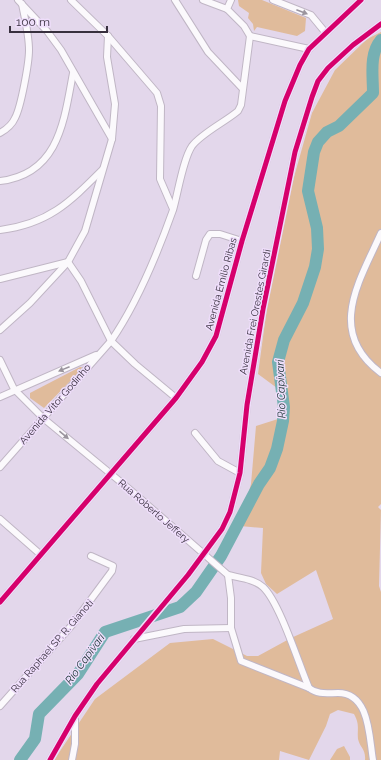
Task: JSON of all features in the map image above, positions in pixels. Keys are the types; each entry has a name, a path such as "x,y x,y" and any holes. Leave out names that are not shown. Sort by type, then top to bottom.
{"street":[{"path":"71,0 108,36 151,84 160,100 160,179 173,209"},
{"path":"175,0 208,52 242,88"},
{"path":"203,0 227,9 244,26 250,36 309,49"},
{"path":"227,9 231,0"},
{"path":"273,0 311,15 325,32"},
{"name":"Avenida Emílio Ribas","path":"0,602 176,398 202,362 216,336 242,241 284,101 309,49 325,32 361,0"},
{"path":"20,2 47,31 61,50 112,139"},
{"path":"0,133 9,127 16,117 27,68 29,51 28,36 20,2"},
{"name":"Avenida Frei Orestes Girardi","path":"50,760 75,716 97,684 158,610 206,556 230,512 240,473 247,405 263,309 296,152 312,97 318,81 333,64 381,24"},
{"path":"0,330 30,303 68,262 85,231 112,139 115,104 107,57 108,36"},
{"name":"Avenida Vitor Godinho","path":"0,467 111,341 121,326 150,267 173,209 190,150 197,141 238,111 241,105 242,88 250,36"},
{"path":"0,181 11,179 31,171 44,160 56,143 64,120 73,73"},
{"path":"0,230 18,228 46,218 73,199 103,169"},
{"path":"381,233 364,270 350,318 355,345 367,360 381,373"},
{"path":"196,276 206,240 210,234 220,234 242,241"},
{"path":"0,278 68,262"},
{"path":"68,262 81,280 111,341 135,364 176,398"},
{"path":"0,397 14,389 80,363 99,353"},
{"name":"Rua Roberto Jeffery","path":"0,360 14,389 43,418 111,474 226,573"},
{"path":"80,363 84,370"},
{"path":"195,433 218,460 240,473"},
{"path":"0,519 40,554"},
{"name":"Rua Raphael SP. R. Gianoti","path":"0,706 72,625 112,571 113,566 91,556"},
{"path":"308,688 280,617 269,594 262,587 252,581 226,573 231,598 231,628 241,662 308,688 314,692 322,694 350,694 359,700 363,711 373,760"},
{"path":"134,639 184,629 231,628"},
{"path":"72,760 75,744 75,716"}],"shaded area":[{"path":"238,0 262,0 306,18 305,31 297,36 257,27 254,31 253,24 248,18 249,13 239,6"},
{"path":"381,32 381,504 378,507 381,510 379,586 381,592 381,760 365,760 365,753 358,739 358,724 354,714 338,710 330,714 326,726 309,760 280,751 279,760 54,760 95,699 170,643 213,639 247,656 258,656 291,638 333,619 316,570 277,594 266,584 261,573 263,528 240,526 251,484 256,426 278,419 280,410 277,388 258,374 276,241 312,113 335,70 367,39"},
{"path":"82,367 81,370 44,408 30,398 30,393"},
{"path":"344,746 350,760 330,760 337,749"}],"waterway":[{"name":"Rio Capivari","path":"20,760 35,739 39,714 78,674 105,632 180,607 196,592 221,556 259,484 270,468 277,449 283,421 284,407 278,362 284,340 303,303 315,267 318,249 317,228 308,191 314,152 318,142 327,132 339,126 373,93 373,58 377,46 381,40"}],"cycle path":[{"path":"0,602 176,398 202,362 216,336 242,241 285,101 300,65 309,49 361,0"},
{"path":"50,760 75,716 97,684 188,575 222,529 230,512 240,473 247,405 263,309 295,152 312,97 318,81 328,68 353,45 381,24"}]}
